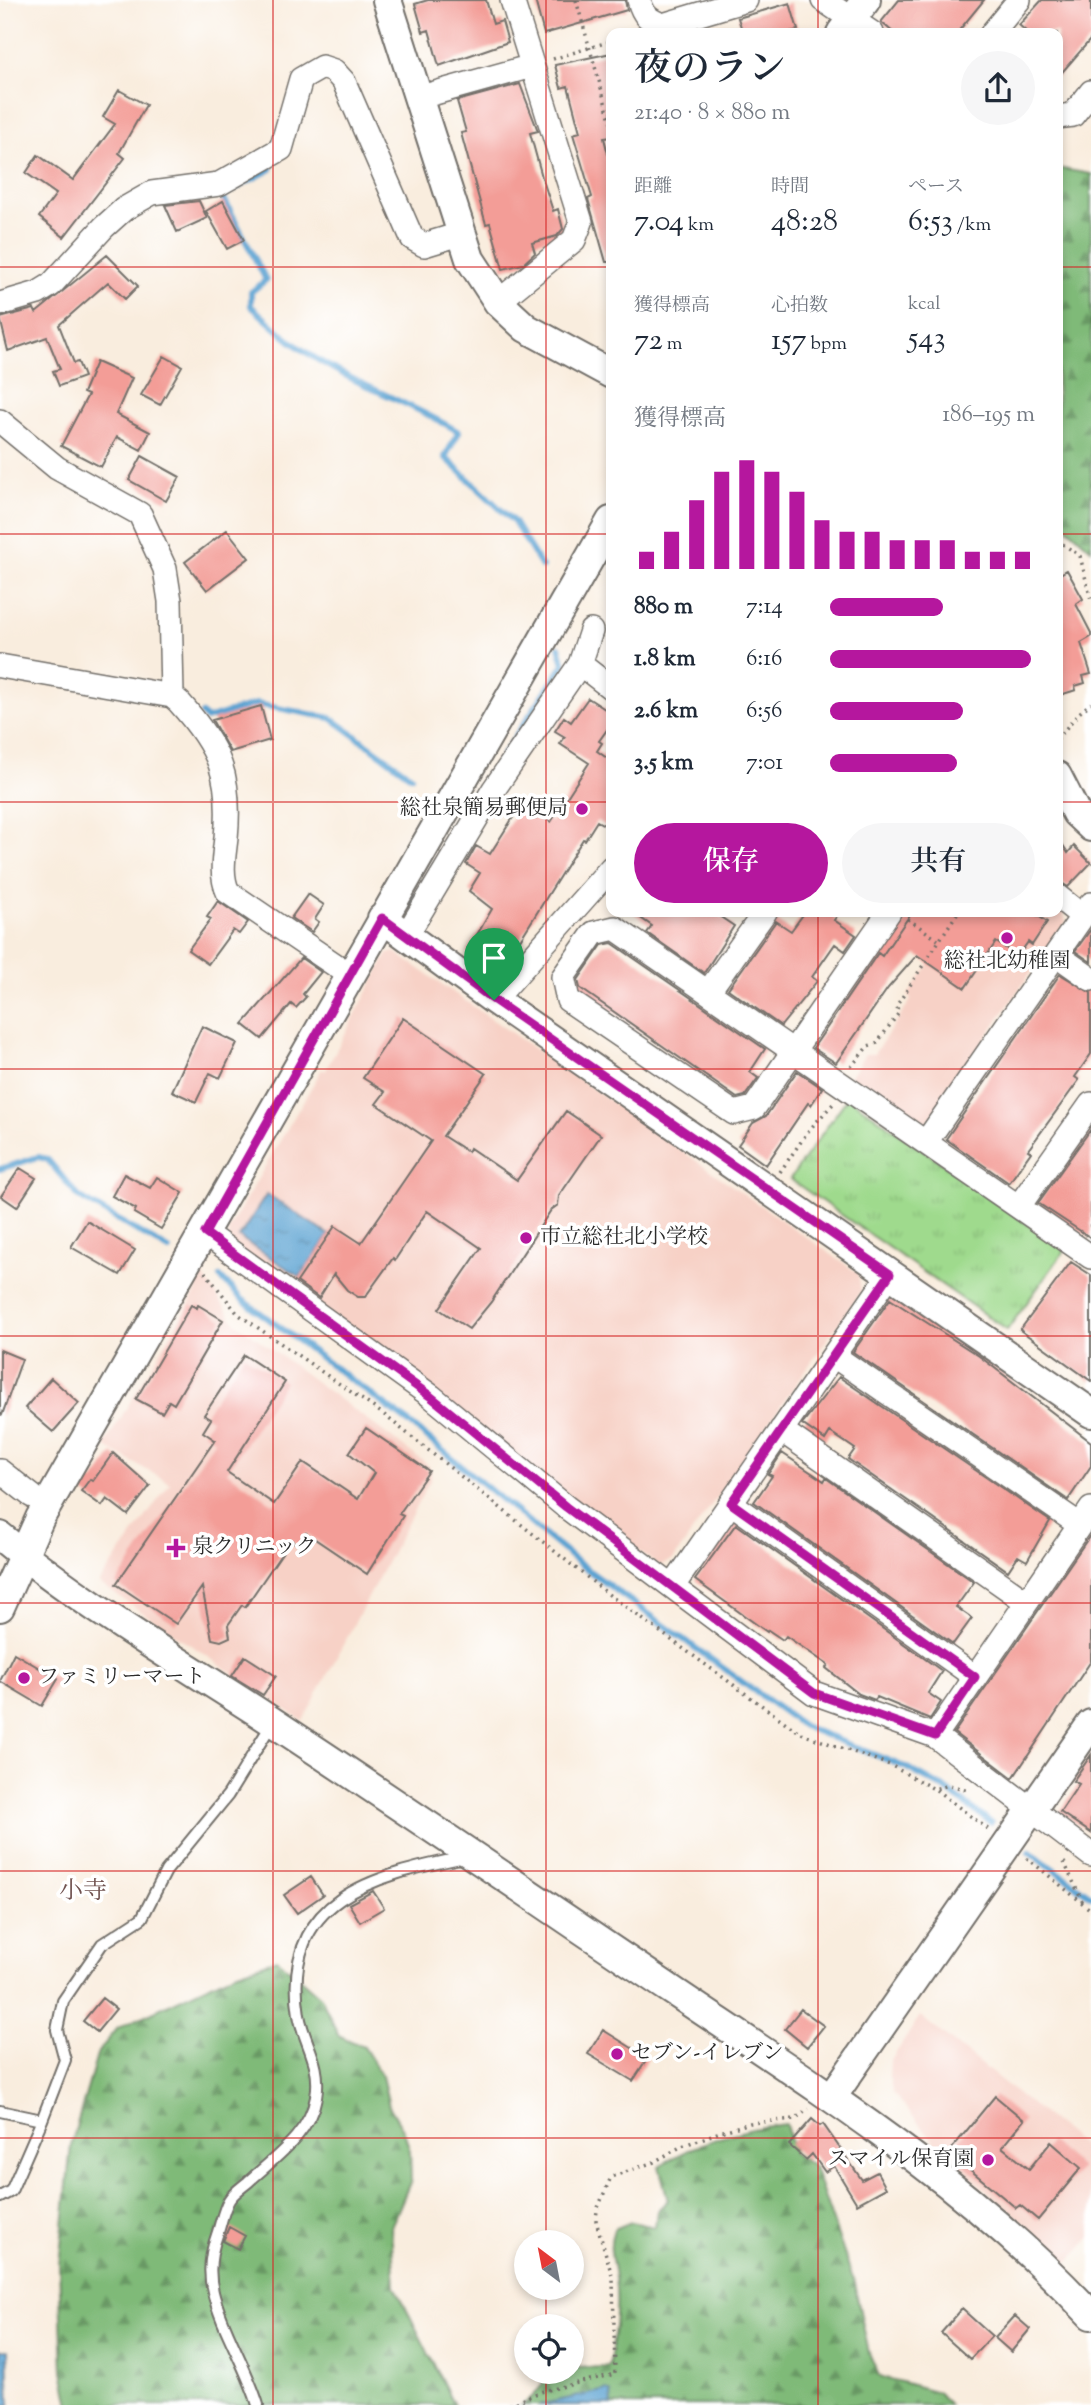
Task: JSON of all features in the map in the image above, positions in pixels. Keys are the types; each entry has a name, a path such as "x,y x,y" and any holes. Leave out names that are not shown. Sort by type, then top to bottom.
{"street":[{"path":"387,0 470,259 498,302 526,328 606,371"},
{"path":"498,302 574,240 581,222 512,0"},
{"path":"639,0 642,13 652,22 663,26 746,0"},
{"path":"823,0 858,21"},
{"path":"996,28 1019,0"},
{"path":"0,304 38,293 51,285 104,227 124,209 152,192 219,184 281,149 301,79 322,66 334,71 344,82 412,238 424,245 460,234"},
{"path":"417,98 532,66"},
{"path":"1063,116 1073,115 1091,92"},
{"path":"0,421 57,468 140,514 165,569 169,590 172,696"},
{"path":"406,936 494,789 519,725 606,532"},
{"path":"0,1607 22,1554 382,918 519,725 580,664 591,631"},
{"path":"580,664 606,684"},
{"path":"0,666 172,696 188,712 212,747 227,782 230,801 223,865 228,891 350,975"},
{"path":"1063,787 1076,813 1091,827"},
{"path":"494,1000 606,874"},
{"path":"926,1142 1087,910 1063,899"},
{"path":"708,992 756,917"},
{"path":"886,917 793,1050 754,1108 734,1113 568,1000 564,977 594,933 615,928 793,1050 1019,1206 1091,1257"},
{"path":"382,918 494,1000 1091,1413"},
{"path":"1057,955 1091,979"},
{"path":"1019,1206 1091,1104"},
{"path":"205,1233 430,1396 566,1507 814,1693 935,1736 1091,1855"},
{"path":"673,1586 890,1274"},
{"path":"834,1356 1085,1517 935,1736"},
{"path":"781,1430 1027,1602"},
{"path":"0,1471 32,1496"},
{"path":"731,1503 975,1677"},
{"path":"0,1536 56,1581 273,1722 829,2096 946,2180 1000,2225 1091,2315"},
{"path":"829,2096 1091,1724"}],"lane":[{"path":"0,2197 11,2191 65,2060 57,2030 63,2001 102,1944 142,1918 166,1871 228,1795 273,1722"},
{"path":"258,2405 213,2292 210,2255 230,2199 281,2155 303,2128 316,2098 317,2072 310,2044 300,2024 295,1993 296,1963 316,1923 329,1907 356,1889 425,1865 471,1856"},
{"path":"0,2111 42,2120"}],"path":[{"path":"576,0 606,104"},
{"path":"532,66 606,42"},
{"path":"1063,544 1080,556 1091,600"},
{"path":"1063,732 1091,700"},
{"path":"905,917 938,940"},
{"path":"775,1179 867,1046 877,1043 898,1014 897,1005 954,917"},
{"path":"188,1262 207,1274 238,1314 383,1414 608,1594 793,1728 805,1735 890,1765 937,1789 989,1830"},
{"path":"937,1789 949,1785"},
{"path":"1022,1855 1091,1910"},
{"path":"1072,1877 1084,1905"},
{"path":"509,2405 540,2392 615,2374 613,2279 596,2221 597,2210 611,2177 654,2162 720,2132 750,2123 795,2119 829,2096"}],"shaded area":[{"path":"1063,912 1066,922 928,1121 917,1123 850,1077 865,1054 874,1054 911,1000 908,995 941,947 971,917 1063,917"},
{"path":"395,952 858,1273 861,1291 673,1560 659,1566 231,1245 228,1230 322,1069 325,1071 388,954"},
{"path":"202,1274 235,1322 428,1465 431,1472 430,1480 303,1721 99,1583 170,1483 104,1446 197,1290 194,1285"},
{"path":"920,2016 1091,2152 1091,2237 1069,2262 946,2155 893,2093 889,2077 890,2062"}],"green space":[{"path":"1063,169 1091,174 1091,549 1063,523"},
{"path":"848,1097 1065,1250 1007,1330 790,1179"},
{"path":"277,1959 321,1997 338,2035 364,2047 382,2076 389,2106 404,2131 410,2151 411,2180 391,2227 395,2286 454,2405 70,2405 63,2371 59,2265 71,2145 98,2052 118,2028 235,1973"},
{"path":"786,2124 793,2153 814,2167 853,2279 869,2353 879,2376 938,2392 949,2405 522,2405 544,2384 584,2384 584,2368 609,2367 616,2300 612,2236 614,2229 631,2222 655,2227 657,2211 668,2200 659,2166 689,2150 753,2129"}],"water":[{"path":"267,1194 329,1235 300,1277 239,1237"},
{"path":"0,2350 8,2350 10,2405 0,2405"},
{"path":"606,2390 611,2393 612,2405 539,2405"}],"building":[{"path":"428,0 486,0 493,24 502,21 508,42 439,66 429,30 423,32 415,4"},
{"path":"535,0 625,0 627,10 544,34"},
{"path":"899,0 984,0 961,28 888,28 881,22"},
{"path":"1042,0 1091,0 1091,39 1063,71 1063,28 1022,28 1019,25"},
{"path":"790,3 797,28 741,28 738,18"},
{"path":"606,54 606,262 588,199 592,197 573,134 580,132 568,86 561,88 555,65"},
{"path":"520,84 538,131 530,133 542,177 553,211 558,209 563,229 557,236 532,243 535,253 523,264 503,269 490,223 486,224 479,199 461,133 466,132 457,101"},
{"path":"119,90 146,105 119,153 125,158 64,237 39,217 56,194 26,173 38,155 73,180 115,124 103,117"},
{"path":"199,201 207,218 177,232 165,205"},
{"path":"223,201 244,240 227,249 206,211"},
{"path":"107,255 138,286 125,299 108,282 59,325 74,363 78,362 84,377 59,386 53,371 60,369 47,337 8,351 0,318 34,309 36,313"},
{"path":"164,356 182,366 160,405 141,395"},
{"path":"96,362 132,378 116,414 150,432 141,450 117,437 101,467 61,446 88,395 83,393"},
{"path":"142,456 180,477 166,501 129,480"},
{"path":"227,530 249,558 207,590 185,562"},
{"path":"1067,570 1083,599 1076,604 1091,633 1091,637 1081,643 1091,674 1083,676 1085,683 1075,686 1076,690 1063,694 1063,572"},
{"path":"588,698 606,710 606,731 599,741 602,743 597,751 606,757 606,826 597,821 585,840 583,839 500,972 467,952 492,909 469,891 480,873 466,864 476,846 490,854 519,808 536,819 539,815 551,822 589,763 560,744 565,737 555,731 564,717 571,722"},
{"path":"261,706 270,740 230,752 212,720"},
{"path":"1063,845 1068,853 1074,846 1091,863 1068,887 1063,884"},
{"path":"308,894 324,905 315,919 319,922 312,932 291,918"},
{"path":"218,901 248,922 239,934 233,930 208,964 188,950 211,919 207,917"},
{"path":"639,917 720,917 734,926 704,973 647,933 652,926"},
{"path":"801,917 836,917 834,920 856,935 845,951 835,944 812,977 817,981 781,1026 728,989 776,921 791,931"},
{"path":"909,917 1040,917 1047,922 1032,945 1028,942 1018,956 996,942 965,988 917,955 888,988 836,1063 813,1048 878,953 882,956"},
{"path":"1091,929 1091,962 1075,951"},
{"path":"612,943 765,1049 750,1072 758,1078 745,1096 737,1098 580,988 578,980 602,945"},
{"path":"301,958 321,972 303,994 306,997 296,1008 291,1004 262,1039 243,1024"},
{"path":"1060,974 1091,993 1091,1054 1075,1077 1079,1080 1028,1150 1031,1152 1009,1183 946,1139"},
{"path":"403,1018 486,1074 443,1136 468,1152 470,1148 517,1180 566,1111 601,1135 559,1196 558,1205 551,1210 491,1302 469,1329 439,1309 481,1248 427,1211 395,1260 393,1258 365,1297 358,1297 347,1290 334,1274 319,1298 297,1282 335,1226 361,1243 431,1141 376,1104 385,1092 363,1078"},
{"path":"202,1026 237,1043 220,1078 210,1073 196,1102 172,1091"},
{"path":"797,1071 822,1088 811,1105 808,1103 766,1165 738,1145 753,1123 766,1116"},
{"path":"1091,1129 1091,1238 1038,1203"},
{"path":"20,1168 36,1178 17,1207 1,1196"},
{"path":"124,1174 150,1188 157,1177 183,1193 161,1229 134,1213 136,1209 112,1196"},
{"path":"87,1221 135,1250 120,1275 71,1247"},
{"path":"1071,1262 1091,1275 1091,1381 1020,1330"},
{"path":"890,1299 979,1356 1091,1442 1091,1466 1068,1500 853,1352"},
{"path":"191,1305 197,1308 198,1305 223,1320 174,1404 169,1401 162,1413 136,1399"},
{"path":"0,1350 22,1359 2,1415 0,1414"},
{"path":"244,1355 285,1382 227,1472 274,1504 303,1462 358,1499 374,1473 349,1453 366,1428 429,1471 399,1514 403,1516 367,1574 306,1533 298,1545 291,1540 245,1607 242,1605 228,1625 230,1637 221,1641 212,1639 202,1587 176,1624 116,1584 215,1440 203,1432 211,1419 204,1415"},
{"path":"839,1377 1050,1521 1027,1561 1018,1556 1008,1571 848,1459 855,1449 830,1432 825,1440 802,1424"},
{"path":"51,1378 79,1403 53,1432 25,1408"},
{"path":"113,1453 150,1486 128,1515 107,1499 102,1506 81,1491 90,1479 93,1481"},
{"path":"782,1453 824,1481 826,1478 974,1582 956,1607 972,1618 953,1644 754,1502 772,1476 768,1474"},
{"path":"736,1524 942,1671 928,1693 941,1702 930,1719 877,1697 875,1700 859,1694 826,1668 828,1665 786,1636 783,1640 768,1630 767,1632 695,1580"},
{"path":"1091,1534 1091,1661 1013,1778 954,1733"},
{"path":"14,1653 58,1679 42,1706 0,1681"},
{"path":"245,1656 276,1676 263,1695 232,1676"},
{"path":"1091,1755 1091,1833 1060,1812 1079,1784 1073,1781"},
{"path":"311,1877 323,1895 297,1913 284,1895"},
{"path":"373,1891 384,1908 360,1922 349,1904"},
{"path":"102,1998 116,2009 97,2032 83,2021"},
{"path":"801,2009 824,2026 807,2047 785,2029"},
{"path":"603,2030 648,2058 633,2081 588,2054"},
{"name":"スマイル保育園","path":"995,2096 1024,2120 1002,2147 1029,2169 1051,2142 1081,2168 1038,2220 1020,2205 1016,2208 949,2152"},
{"path":"812,2119 820,2126 823,2124 862,2180 877,2172 886,2188 857,2204 834,2166 825,2172 812,2154 806,2160 789,2145"},
{"path":"229,2227 245,2236 238,2249 223,2241"},
{"path":"962,2309 992,2336 970,2359 941,2333"},
{"path":"1015,2316 1030,2329 1011,2352 995,2338"}],"waterway":[{"path":"271,169 222,195 266,280 251,292 251,306 287,338 319,360 459,432 445,457 514,522 542,567"},
{"path":"503,755 564,664 559,647"},
{"path":"202,714 206,719 256,704 331,718 411,776"},
{"path":"471,805 478,794"},
{"path":"408,909 471,805 466,803"},
{"path":"0,1169 38,1157 47,1159 79,1197 169,1250"},
{"path":"220,1277 243,1300 408,1422 581,1565 803,1726 907,1768 942,1787 991,1822"},
{"path":"1030,1852 1091,1896"}],"place":[{"name":"総社泉簡易郵便局","path":"582,809"},
{"name":"総社北幼稚園","path":"1007,938"},
{"name":"市立総社北小学校","path":"526,1238"},
{"name":"泉クリニック","path":"176,1548"},
{"name":"ファミリーマート","path":"24,1678"},
{"name":"セブン-イレブン","path":"617,2054"},
{"name":"スマイル保育園","path":"988,2160"}],"district":[{"name":"小寺","path":"83,1892"}],"route":[{"path":"382,918 494,1000 890,1274 731,1503 975,1677 935,1736 814,1693 566,1507 430,1396 205,1233 382,918"}]}
